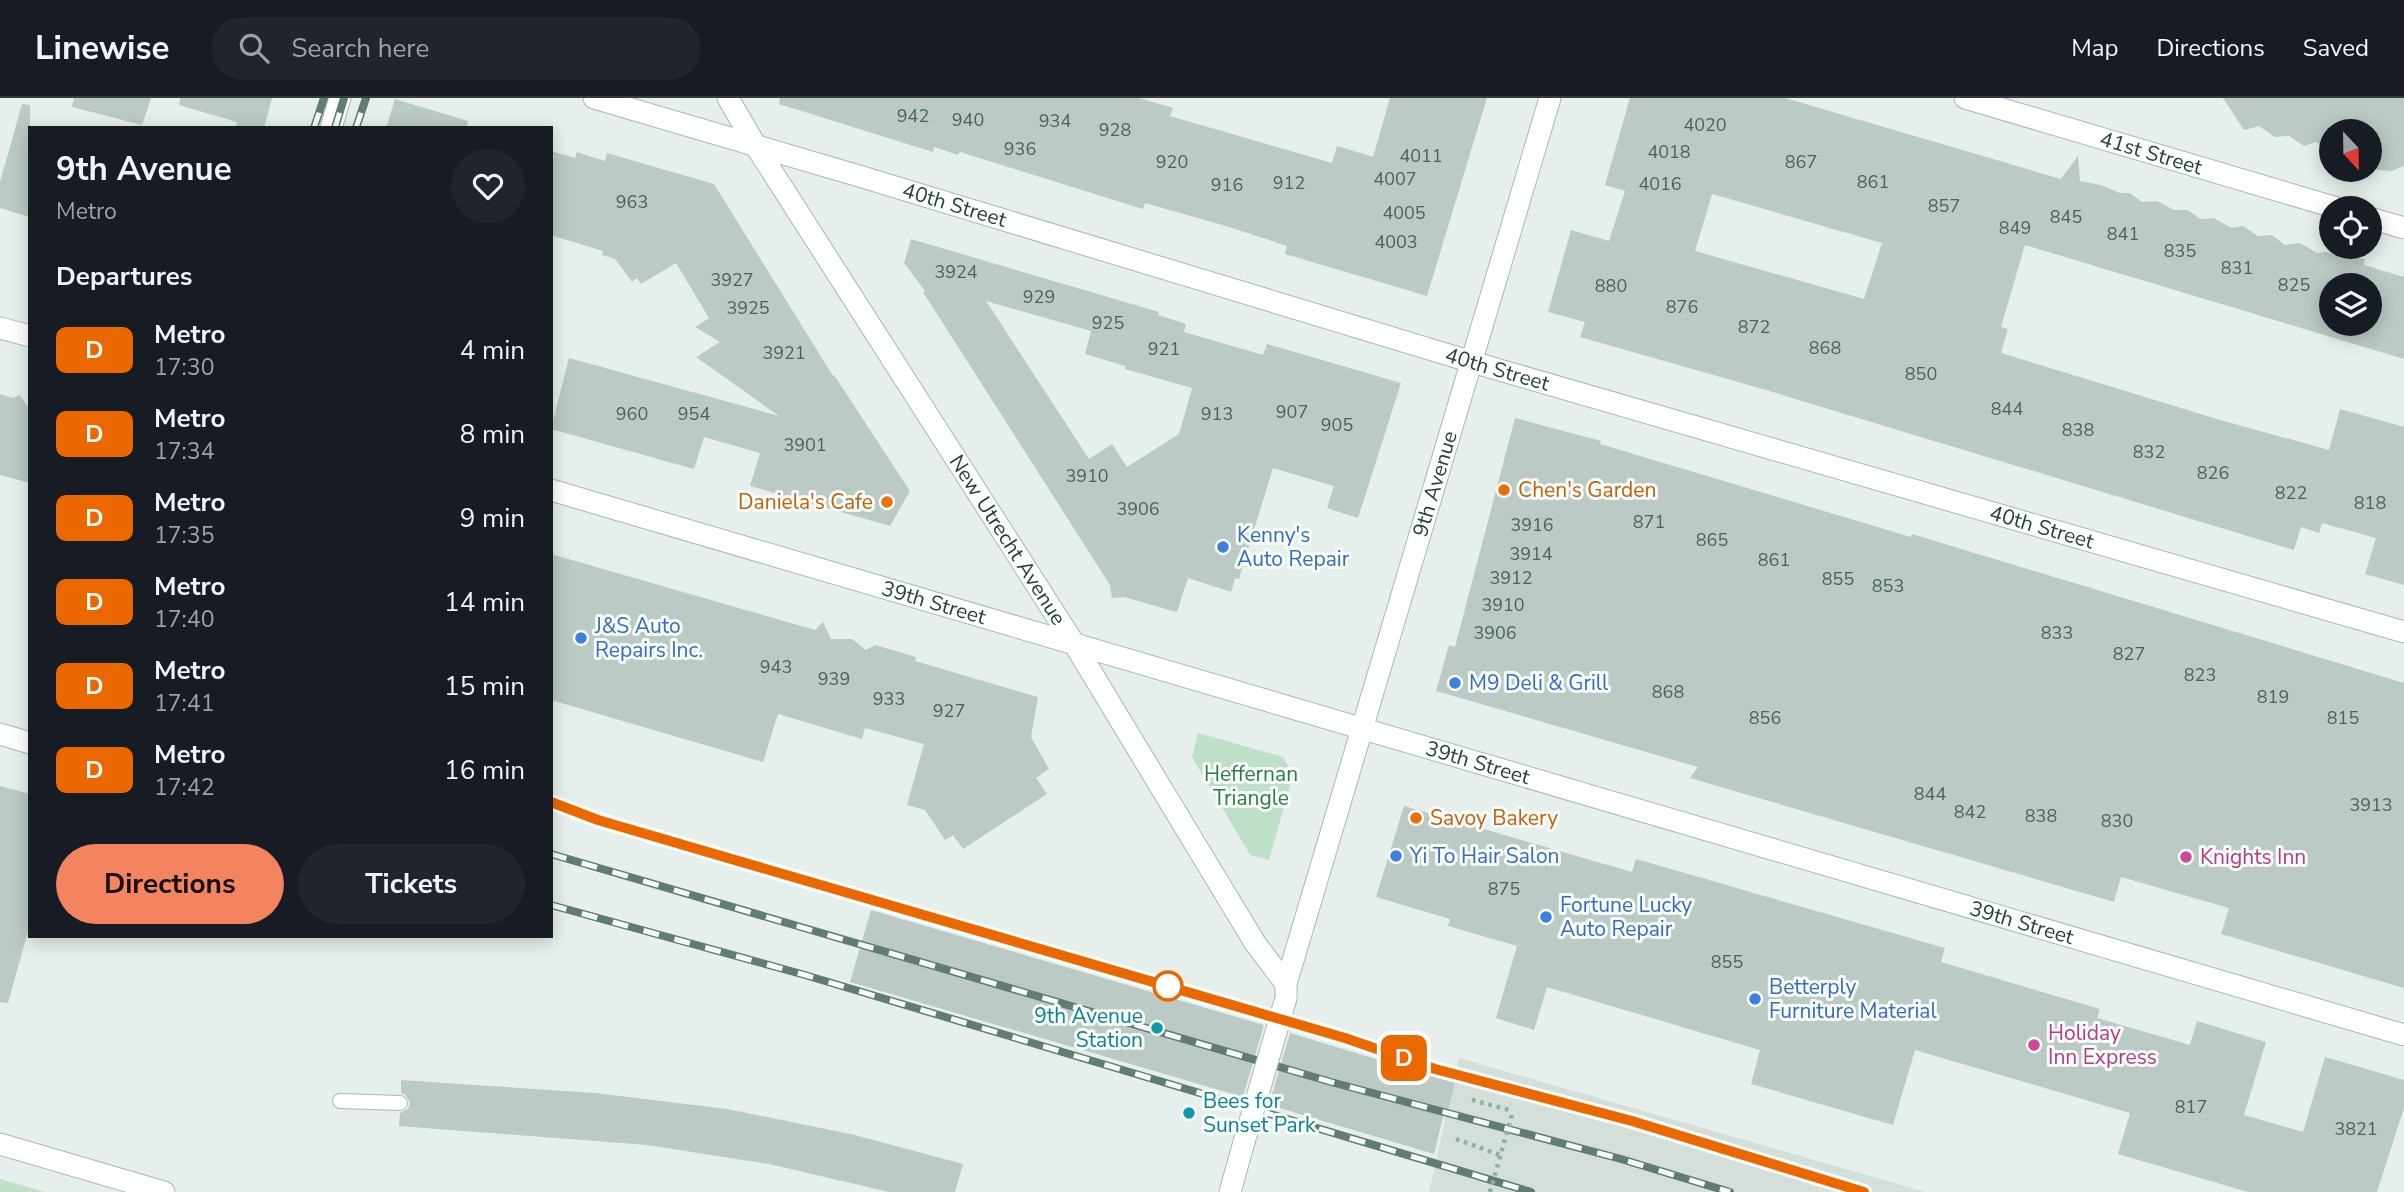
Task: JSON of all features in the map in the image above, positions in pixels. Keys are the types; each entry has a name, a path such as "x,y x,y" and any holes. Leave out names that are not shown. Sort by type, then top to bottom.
{"street":[{"path":"332,126 340,98"},
{"name":"40th Street","path":"594,98 1472,362 2404,632"},
{"name":"New Utrecht Avenue","path":"728,98 757,148 1073,642 1286,991"},
{"name":"9th Avenue","path":"1230,1192 1362,730 1550,98"},
{"name":"41st Street","path":"1965,98 2319,203"},
{"path":"2382,222 2404,228"},
{"path":"0,328 28,335"},
{"name":"39th Street","path":"553,491 2404,1035"},
{"path":"0,734 28,742"},
{"path":"0,1144 164,1192"}],"lane":[{"path":"340,1101 400,1103"}],"path":[{"path":"1472,1100 1513,1111 1490,1192"},
{"path":"1456,1139 1500,1154"}],"shaded area":[{"path":"1459,1058 1926,1192 1429,1192"}],"green space":[{"name":"Heffernan Triangle","path":"1198,733 1283,757 1293,775 1269,860 1250,855 1192,757"},
{"path":"0,1179 44,1192 0,1192"}],"building":[{"path":"74,98 151,98 142,125 72,107"},
{"path":"180,98 272,98 265,126 236,126 237,122 179,105"},
{"path":"780,98 1139,98 1173,108 1170,116 1332,163 1337,146 1373,157 1390,98 1487,98 1427,296 1285,254 1287,246 1226,226 1145,203 1143,209 960,152 958,155 934,147 933,152 779,104"},
{"path":"1630,98 1785,98 2061,179 2078,156 2080,181 2101,185 2120,193 2130,193 2142,202 2157,201 2174,210 2188,210 2200,219 2214,218 2231,228 2243,226 2258,236 2272,235 2285,245 2300,243 2319,253 2319,259 2365,259 2364,265 2404,277 2404,359 2328,336 2382,336 2382,273 2319,273 2319,333 2025,245 2001,327 2008,329 2001,353 2329,450 2340,409 2404,427 2404,585 2365,574 2376,538 2322,523 2319,533 2301,527 2294,550 1766,390 1580,337 1585,322 1548,312 1571,230 1609,241 1625,191 1605,185","holes":["1712,194 1882,243 1864,299 1695,251"]},
{"path":"2223,98 2404,98 2404,166 2392,171 2382,170 2382,119 2319,119 2319,144 2316,142 2304,146 2289,136 2275,137 2259,126 2244,130"},
{"path":"395,99 468,121 467,126 387,126"},
{"path":"22,104 30,105 28,216 0,208 0,182"},
{"path":"553,152 575,158 577,152 605,161 607,153 714,184 833,376 910,491 890,526 750,486 760,453 704,437 694,469 553,430 569,358 779,416 696,357 720,342 695,327 709,318 676,263 641,284 637,278 632,282 615,259 602,255 603,251 553,236"},
{"path":"911,239 1159,312 1158,315 1186,324 1184,332 1263,355 1267,344 1401,383 1358,518 1327,508 1334,486 1273,468 1239,579 1235,578 1231,592 1188,578 1177,612 1124,597 1112,598 1110,585 923,292 925,291 904,263","holes":["986,301 1091,331 1085,354 1125,366 1125,369 1192,388 1179,434 1127,467 1112,444 1089,459"]},
{"path":"0,394 13,398 20,395 28,407 28,482 0,475"},
{"path":"1515,418 1601,441 1600,444 1911,537 1912,534 2404,683 2404,988 2221,934 2229,908 2121,877 2114,902 1690,778 1698,767 1436,691 1449,645 1455,647"},
{"path":"553,555 815,630 823,622 831,639 852,639 866,650 875,645 916,657 915,661 1038,697 1031,737 1049,769 1036,778 1047,794 963,849 953,835 945,840 925,810 907,805 924,744 865,728 862,739 778,714 763,762 553,701"},
{"path":"0,786 28,793 28,931 8,1003 0,1002"},
{"path":"1404,806 1632,872 1636,859 1945,948 1941,962 2100,1009 2097,1018 2190,1045 2197,1021 2266,1042 2244,1115 2303,1132 2325,1057 2404,1080 2404,1108 2377,1192 2248,1192 2118,1154 2130,1113 1915,1050 1893,1125 1751,1084 1760,1050 1547,987 1534,1030 1496,1018 1517,946 1448,926 1450,919 1376,897"},
{"path":"871,910 1264,1025 1243,1097 850,982"},
{"path":"1290,1033 1455,1083 1448,1110 1445,1109 1434,1154 1269,1105"},
{"path":"401,1080 596,1093 727,1109 855,1135 963,1164 955,1192 889,1192 769,1164 647,1145 399,1126 400,1113 408,1109 410,1103 406,1095 401,1093"}],"railway":[{"path":"315,126 324,98"},
{"path":"336,126 344,98"},
{"path":"357,126 366,98"},
{"path":"553,803 598,820 1345,1039 1435,1069 1632,1121 1864,1192"},
{"path":"553,855 1331,1082 1621,1159 1730,1192"},
{"path":"553,906 805,975 1531,1192"}],"metro line":[{"name":"D","path":"553,803 598,820 678,844 1345,1038 1435,1069 1632,1121 1864,1192"}],"place":[{"name":"Chen's Garden","path":"1504,490"},
{"name":"Daniela's Cafe","path":"887,502"},
{"name":"Kenny's Auto Repair","path":"1223,547"},
{"name":"J&S Auto Repairs Inc.","path":"581,638"},
{"name":"M9 Deli & Grill","path":"1455,683"},
{"name":"Savoy Bakery","path":"1416,818"},
{"name":"Yi To Hair Salon","path":"1396,856"},
{"name":"Knights Inn","path":"2186,857"},
{"name":"Fortune Lucky Auto Repair","path":"1546,917"},
{"name":"Betterply Furniture Material","path":"1755,999"},
{"name":"9th Avenue Station","path":"1157,1028"},
{"name":"Holiday Inn Express","path":"2034,1045"},
{"name":"Bees for Sunset Park","path":"1189,1113"}]}
